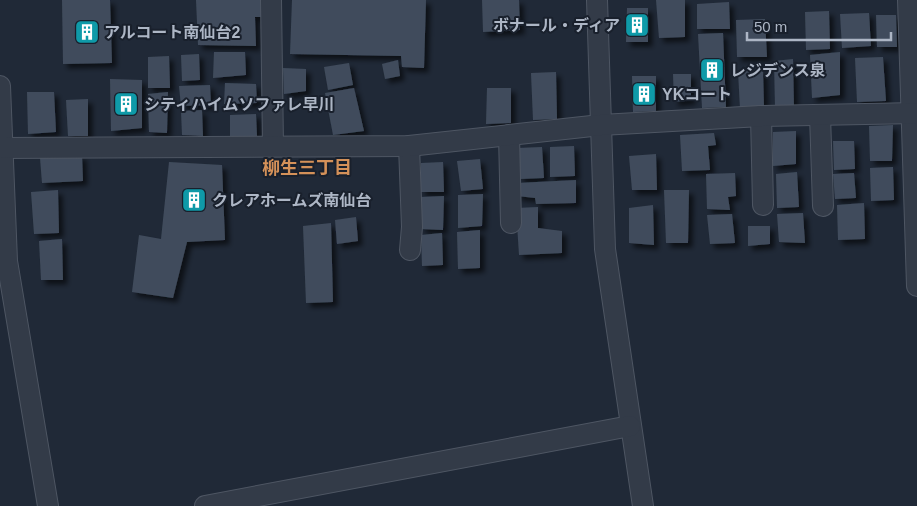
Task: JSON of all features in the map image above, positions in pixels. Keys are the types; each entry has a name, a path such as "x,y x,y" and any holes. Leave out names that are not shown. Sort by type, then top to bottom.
{"street":[{"path":"271,0 274,146"},
{"path":"597,0 605,249 643,506"},
{"path":"908,0 915,113 917,286"},
{"path":"0,86 7,261 48,506"},
{"path":"2,148 409,146 601,125 762,116 915,113"},
{"path":"820,115 823,206"},
{"path":"762,116 763,205"},
{"path":"509,135 511,223"},
{"path":"409,146 412,227 410,250"},
{"path":"204,506 630,426"}],"building":[{"name":"アルコート南仙台2","path":"62,0 110,0 112,63 63,64"},
{"path":"196,0 263,0 264,17 255,17 256,46 198,45"},
{"path":"292,0 426,0 424,68 402,67 401,56 290,54"},
{"path":"482,0 519,0 520,30 483,32"},
{"path":"656,0 685,0 685,37 659,38"},
{"path":"729,2 730,29 697,29 697,4"},
{"name":"ボナール・ディア","path":"627,8 648,8 648,42 626,42"},
{"path":"829,11 830,49 806,50 805,12"},
{"path":"869,13 871,46 842,48 840,14"},
{"path":"876,15 896,15 897,47 877,47"},
{"path":"765,19 767,57 737,57 736,20"},
{"name":"レジデンス泉","path":"723,33 726,107 702,108 698,34"},
{"path":"214,52 245,52 246,75 213,78"},
{"path":"840,52 840,95 812,98 810,55"},
{"path":"199,54 200,80 182,81 181,55"},
{"path":"169,56 170,88 148,88 148,57"},
{"path":"883,57 886,101 857,102 855,58"},
{"path":"793,59 794,108 775,107 774,61"},
{"path":"398,60 400,76 385,79 382,64"},
{"path":"349,63 353,85 328,90 324,67"},
{"path":"283,68 306,69 306,91 284,94"},
{"path":"763,70 764,107 740,109 738,71"},
{"path":"556,72 557,119 533,120 531,73"},
{"path":"673,74 691,74 691,100 674,102"},
{"name":"YKコート","path":"632,76 656,76 656,111 633,112"},
{"name":"シティハイムソファレ早川","path":"110,79 142,80 142,128 111,131"},
{"path":"225,83 256,84 257,103 224,104"},
{"path":"210,85 211,105 181,106 179,86"},
{"path":"354,88 364,131 333,135 325,93"},
{"path":"487,88 511,88 511,123 486,124"},
{"path":"27,92 54,92 56,132 28,134"},
{"path":"168,92 167,133 149,132 148,94"},
{"path":"88,99 88,136 68,136 66,100"},
{"path":"202,110 203,136 182,135 181,111"},
{"path":"256,114 257,136 230,137 230,115"},
{"path":"893,125 892,161 870,161 869,126"},
{"path":"796,131 796,164 773,166 773,132"},
{"path":"714,133 716,145 708,146 710,170 682,171 680,135"},
{"path":"833,141 854,141 855,169 834,170"},
{"path":"574,146 575,176 550,177 550,147"},
{"path":"542,147 544,178 520,179 517,148"},
{"path":"656,154 657,190 632,190 629,156"},
{"path":"82,155 83,181 42,183 40,158"},
{"path":"480,159 483,189 461,191 457,161"},
{"name":"クレアホームズ南仙台","path":"169,162 222,165 225,240 187,242 173,298 132,292 139,235 161,239"},
{"path":"443,162 444,192 421,192 421,163"},
{"path":"893,167 894,200 871,201 870,168"},
{"path":"797,172 799,207 777,208 776,174"},
{"path":"735,173 736,196 728,197 730,210 707,209 706,174"},
{"path":"854,173 856,198 835,199 833,174"},
{"path":"576,180 576,203 536,204 535,198 517,196 517,183"},
{"path":"58,190 59,233 34,234 31,192"},
{"path":"664,190 689,190 688,243 666,243"},
{"path":"483,194 482,226 458,228 458,195"},
{"path":"444,196 443,230 421,229 421,197"},
{"path":"864,203 865,239 838,240 837,205"},
{"path":"653,205 654,245 629,243 629,208"},
{"path":"538,207 538,228 562,231 562,253 519,255 516,208"},
{"path":"803,213 805,243 779,242 777,214"},
{"path":"732,214 735,243 710,244 707,215"},
{"path":"356,217 358,241 337,244 335,220"},
{"path":"331,223 333,302 306,303 303,226"},
{"path":"748,226 770,226 770,244 748,246"},
{"path":"480,230 480,268 458,269 457,232"},
{"path":"442,233 443,265 422,266 421,235"},
{"path":"62,239 63,280 41,280 39,241"}],"place":[{"name":"ボナール・ディア","path":"637,25"},
{"name":"アルコート南仙台2","path":"87,32"},
{"name":"レジデンス泉","path":"712,70"},
{"name":"YKコート","path":"644,94"},
{"name":"シティハイムソファレ早川","path":"126,104"},
{"name":"クレアホームズ南仙台","path":"194,200"}],"district":[{"name":"柳生三丁目","path":"307,168"}]}
